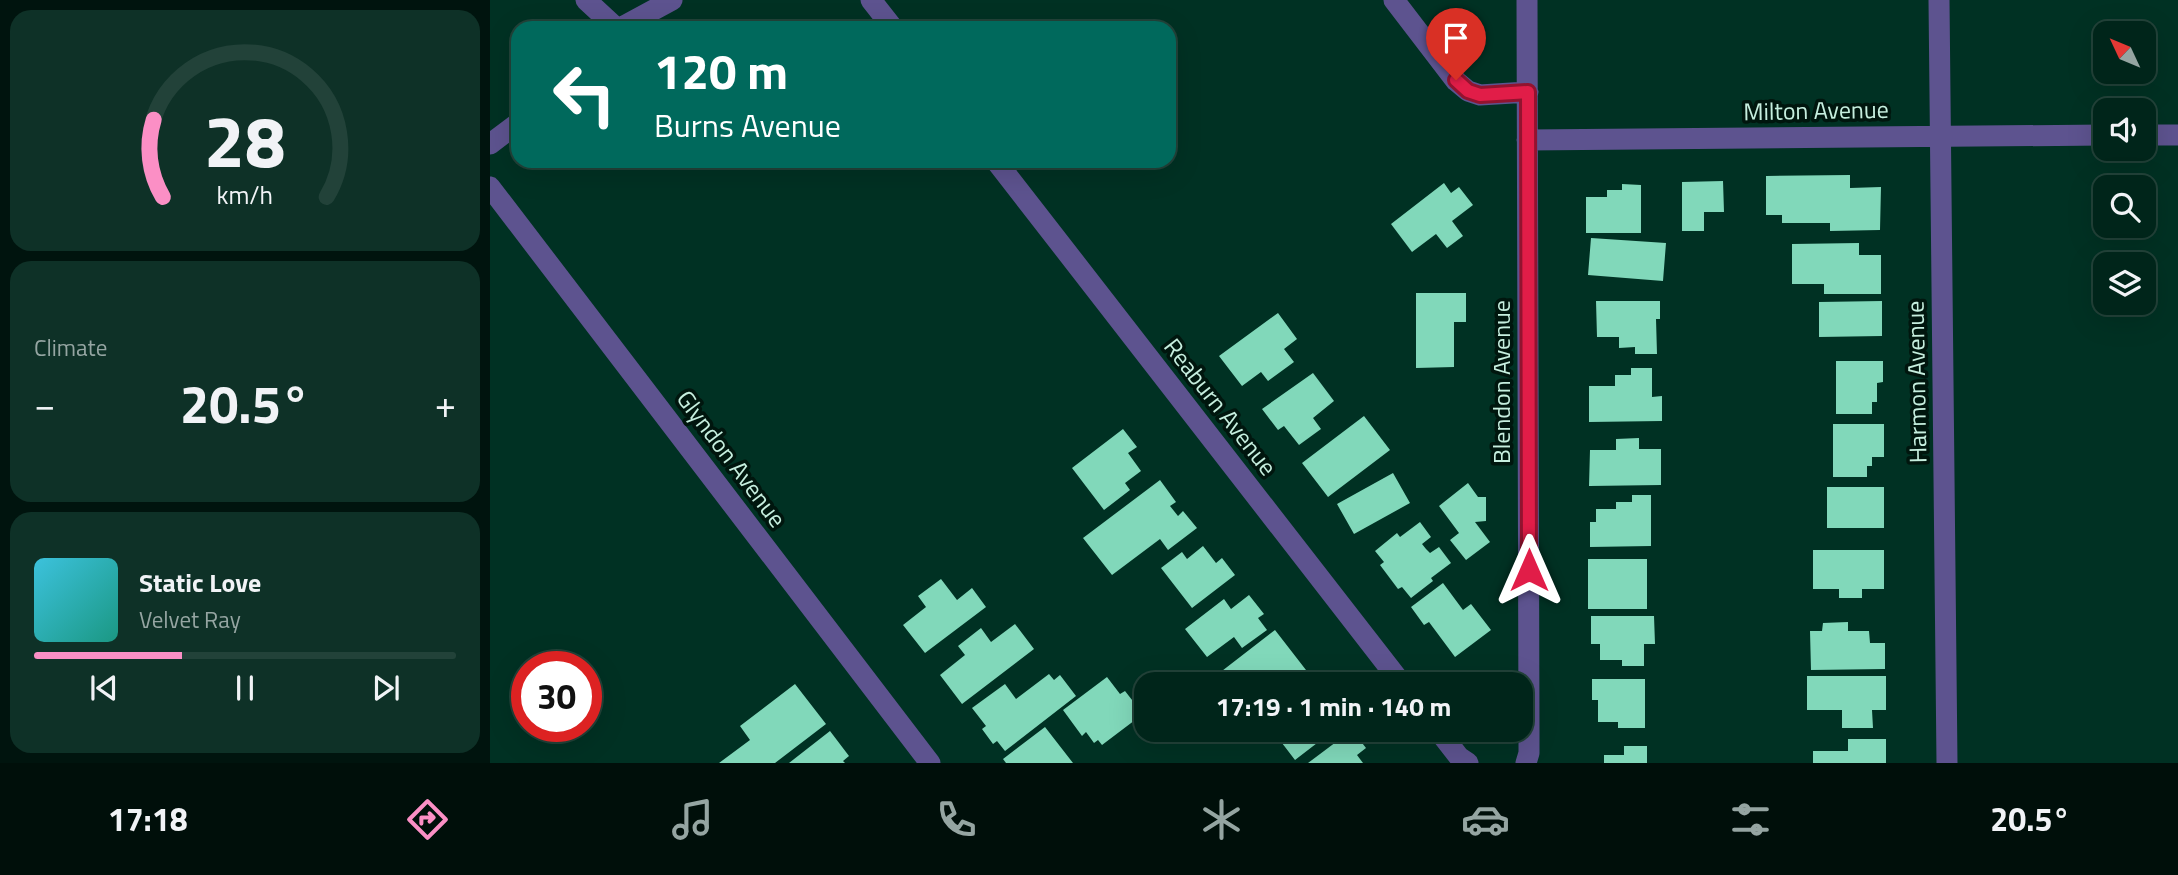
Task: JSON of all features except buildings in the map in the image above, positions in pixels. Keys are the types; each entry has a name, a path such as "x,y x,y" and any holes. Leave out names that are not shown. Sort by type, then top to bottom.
{"street":[{"path":"584,0 611,21"},
{"path":"871,0 888,21"},
{"path":"1394,0 1456,80 1468,91 1480,95 1528,92"},
{"name":"Blendon Avenue","path":"1526,763 1529,731 1527,0"},
{"name":"Harmon Avenue","path":"1939,0 1947,763"},
{"path":"631,21 671,1"},
{"path":"490,144 511,128"},
{"name":"Milton Avenue","path":"1527,140 2093,135"},
{"path":"2156,135 2178,135"},
{"name":"Reaburn Avenue","path":"1001,168 1393,672"},
{"name":"Glyndon Avenue","path":"490,187 930,763"},
{"path":"1447,742 1459,757 1468,763"}],"route":[{"path":"1456,80 1468,91 1480,95 1528,92 1529,570"}]}
